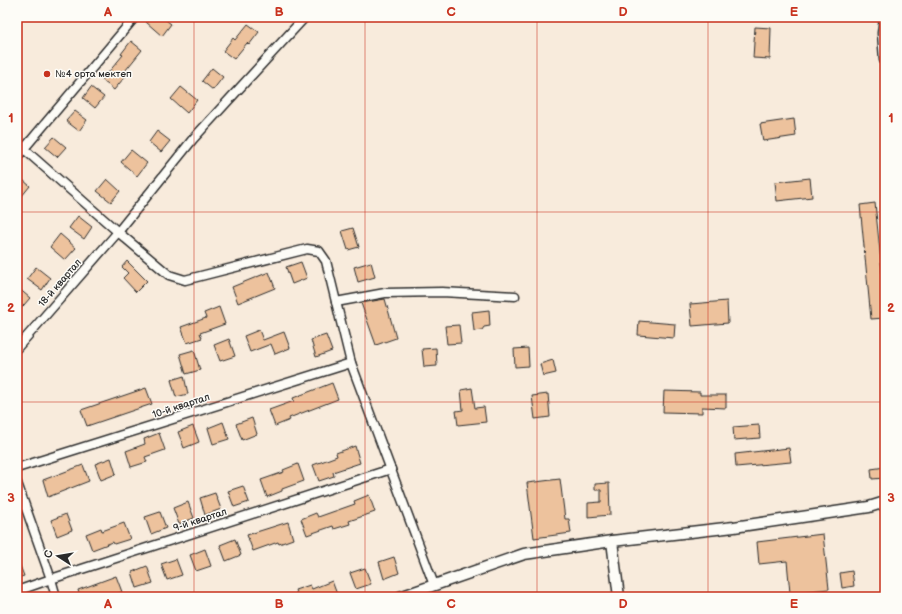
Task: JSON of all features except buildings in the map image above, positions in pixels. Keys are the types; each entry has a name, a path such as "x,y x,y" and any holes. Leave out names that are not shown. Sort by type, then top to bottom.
{"street":[{"path":"17,157 135,17"},
{"name":"18-й квартал","path":"17,348 118,232 193,139 305,17"},
{"path":"885,17 885,60"},
{"path":"17,140 24,148 169,276 185,280 307,249 319,251 326,261 351,362 434,585"},
{"path":"336,302 385,293 442,292 515,296"},
{"name":"10-й квартал","path":"17,468 351,362"},
{"name":"9-й квартал","path":"17,591 51,578 391,469"},
{"path":"17,483 51,578 56,597"},
{"path":"400,597 524,554 612,541 734,527 869,507 885,502"},
{"path":"612,541 618,597"}],"place":[{"name":"№4 орта мектеп","path":"47,74"}]}
